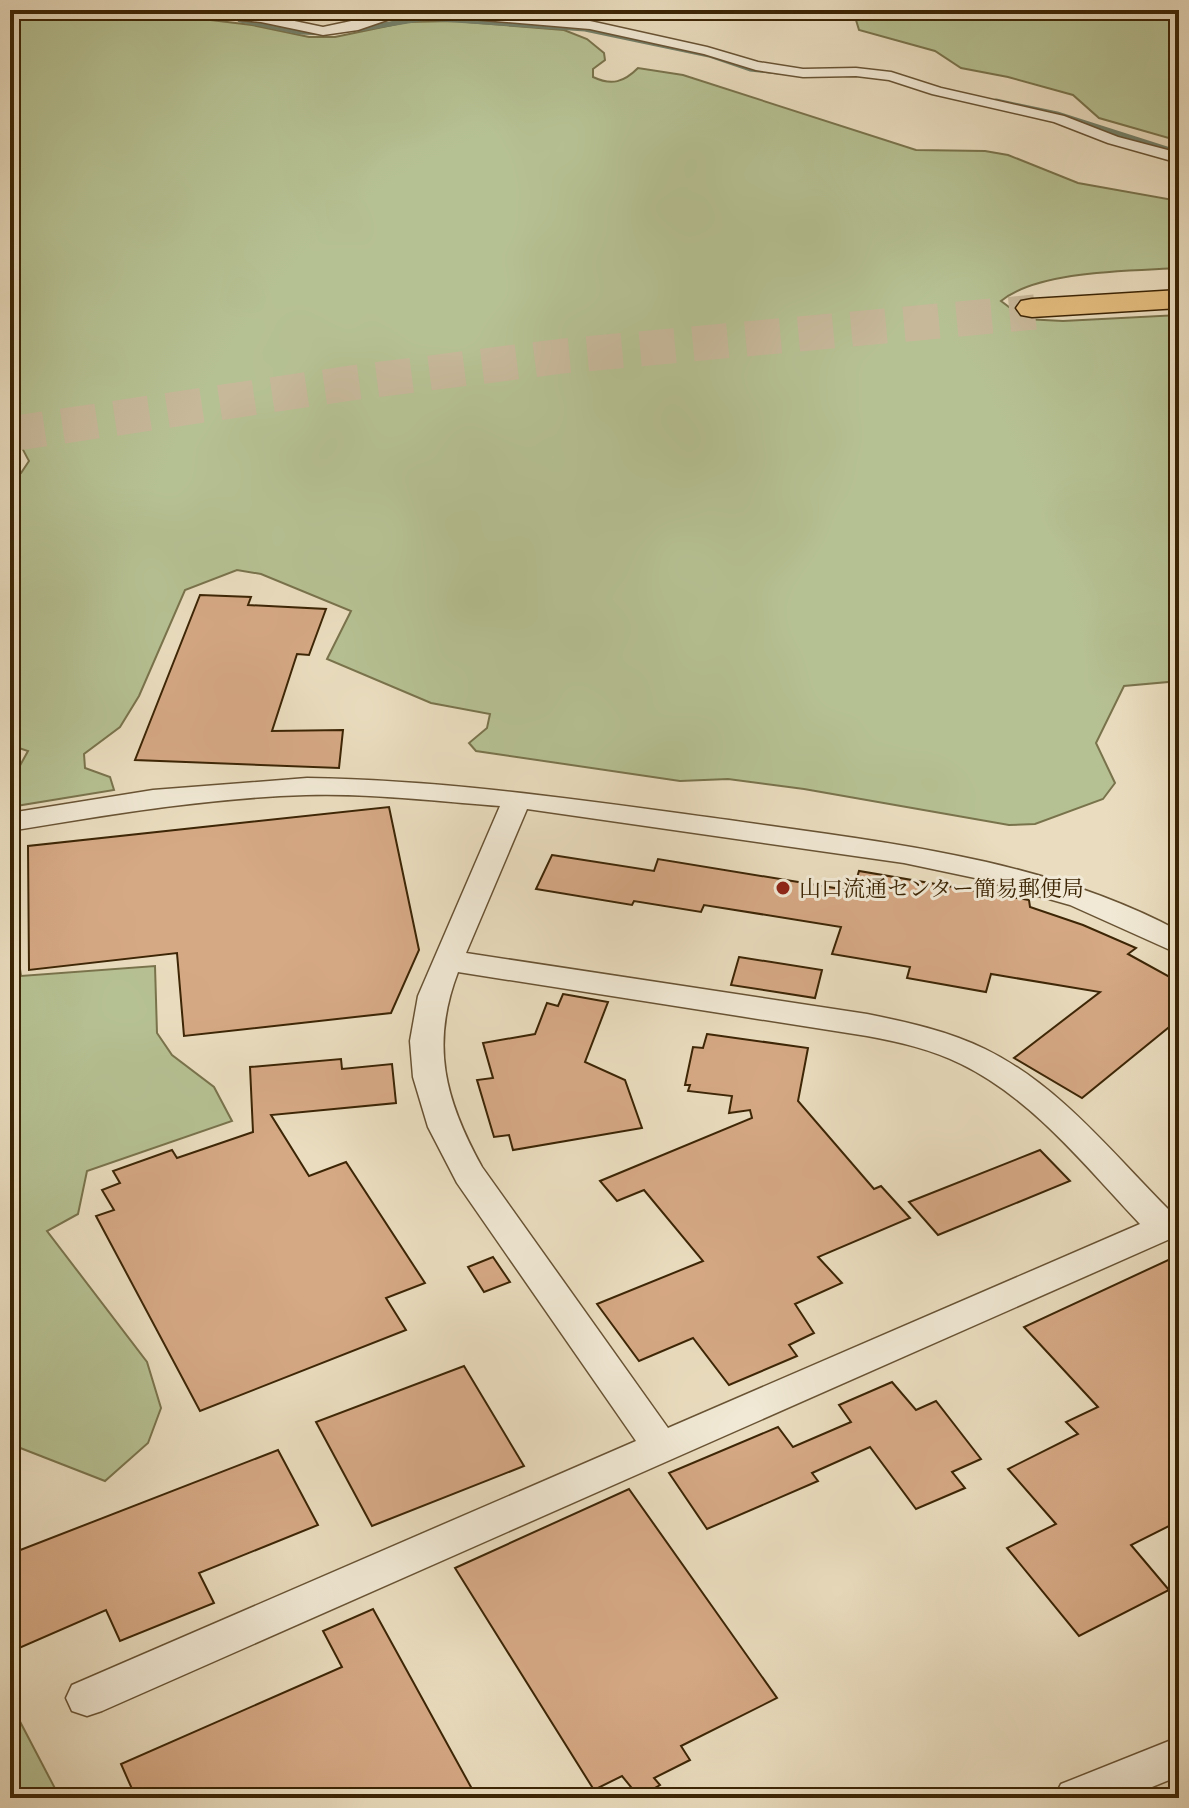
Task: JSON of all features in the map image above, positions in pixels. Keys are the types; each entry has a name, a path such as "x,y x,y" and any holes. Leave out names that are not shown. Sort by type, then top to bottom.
{"highway":[{"path":"1034,310 1179,301"}],"street":[{"path":"185,10 261,18 323,31 358,26 388,15 437,12 590,25 707,51 756,66 803,73 856,72 891,76 937,91 1059,119 1113,140 1179,158"},
{"path":"10,822 153,799 307,786 434,790 904,854 976,868 1022,879 1087,901 1179,944"},
{"path":"517,799 432,1005 426,1043 434,1095 443,1128 469,1174 661,1447"},
{"path":"87,1698 1171,1224 1032,1095 989,1065 953,1048 911,1034 867,1025 448,960"},
{"path":"1076,1798 1179,1756"}],"green space":[{"path":"853,10 1179,10 1179,141 1099,118 1073,95 961,68 935,51 859,30"},
{"path":"10,11 161,14 252,25 309,37 335,37 407,22 454,21 564,30 587,39 604,53 605,60 593,69 593,77 600,80 617,81 638,68 683,75 916,150 985,151 1008,155 1078,183 1179,201 1179,268 1061,278 1038,283 1001,301 1025,319 1063,321 1179,315 1179,681 1124,686 1096,743 1115,783 1103,799 1035,824 1009,825 804,789 728,779 680,781 476,751 469,743 487,728 490,714 431,703 327,659 351,611 261,574 237,570 185,590 139,696 120,727 84,754 85,768 110,777 114,790 10,807 10,773 17,771 28,751 10,745 10,480 21,473 29,461 16,433 15,420 20,404 10,397"},
{"path":"10,938 16,941 21,976 155,966 157,1033 172,1055 214,1087 232,1121 87,1171 78,1214 47,1231 147,1362 161,1408 148,1443 105,1481 10,1444"},
{"path":"15,1712 60,1798 10,1798 10,1714"}],"building":[{"path":"200,595 251,597 248,605 326,609 309,655 297,654 272,731 343,730 339,768 135,760"},
{"path":"389,807 419,950 391,1013 184,1036 177,953 29,970 28,846"},
{"path":"552,855 654,871 658,859 853,891 859,871 1029,900 1030,907 1136,948 1128,954 1179,982 1179,1019 1082,1098 1014,1058 1100,992 991,974 986,992 907,978 910,967 832,954 841,927 704,905 701,912 634,901 632,905 536,889"},
{"path":"739,957 822,970 815,998 731,985"},
{"path":"563,994 608,1002 585,1062 625,1080 642,1128 513,1150 509,1135 494,1137 477,1080 493,1078 483,1043 535,1034 547,1003 558,1006"},
{"path":"707,1034 808,1048 798,1101 874,1189 881,1186 910,1218 818,1257 842,1283 795,1304 814,1333 789,1345 797,1356 729,1385 693,1338 639,1361 597,1304 703,1261 644,1190 617,1201 600,1181 752,1118 750,1110 729,1113 732,1096 688,1091 690,1085 685,1085 693,1047 703,1048"},
{"path":"341,1059 342,1069 392,1064 396,1103 271,1115 309,1176 346,1162 425,1283 386,1298 406,1330 200,1411 96,1216 114,1210 102,1190 120,1183 113,1171 172,1150 177,1158 253,1132 250,1067"},
{"path":"1040,1150 1070,1181 938,1235 909,1202"},
{"path":"1179,1255 1179,1521 1131,1545 1169,1590 1079,1636 1007,1548 1056,1524 1008,1469 1078,1434 1066,1422 1098,1407 1024,1327"},
{"path":"493,1257 510,1282 484,1292 468,1267"},
{"path":"464,1366 524,1466 372,1526 316,1422"},
{"path":"892,1382 916,1410 936,1401 981,1459 952,1472 965,1488 916,1509 870,1447 812,1473 818,1481 707,1529 669,1473 778,1427 793,1447 851,1422 839,1405"},
{"path":"278,1450 318,1525 199,1573 214,1603 120,1641 106,1610 10,1652 10,1554"},
{"path":"629,1489 777,1698 681,1746 690,1760 654,1778 660,1785 639,1797 622,1776 594,1790 455,1568"},
{"path":"373,1609 477,1798 136,1798 121,1764 342,1667 323,1631"}],"waterway":[{"path":"47,10 148,10"},
{"path":"156,10 191,14"},
{"path":"359,29 426,18 585,29 709,55 750,69 778,72"},
{"path":"240,20 300,32 325,33"},
{"path":"996,101 1057,114 1179,153"}],"tunnel":[{"path":"10,434 351,383 563,356 1035,312"}],"place":[{"name":"山口流通センター簡易郵便局","path":"783,888"}]}
